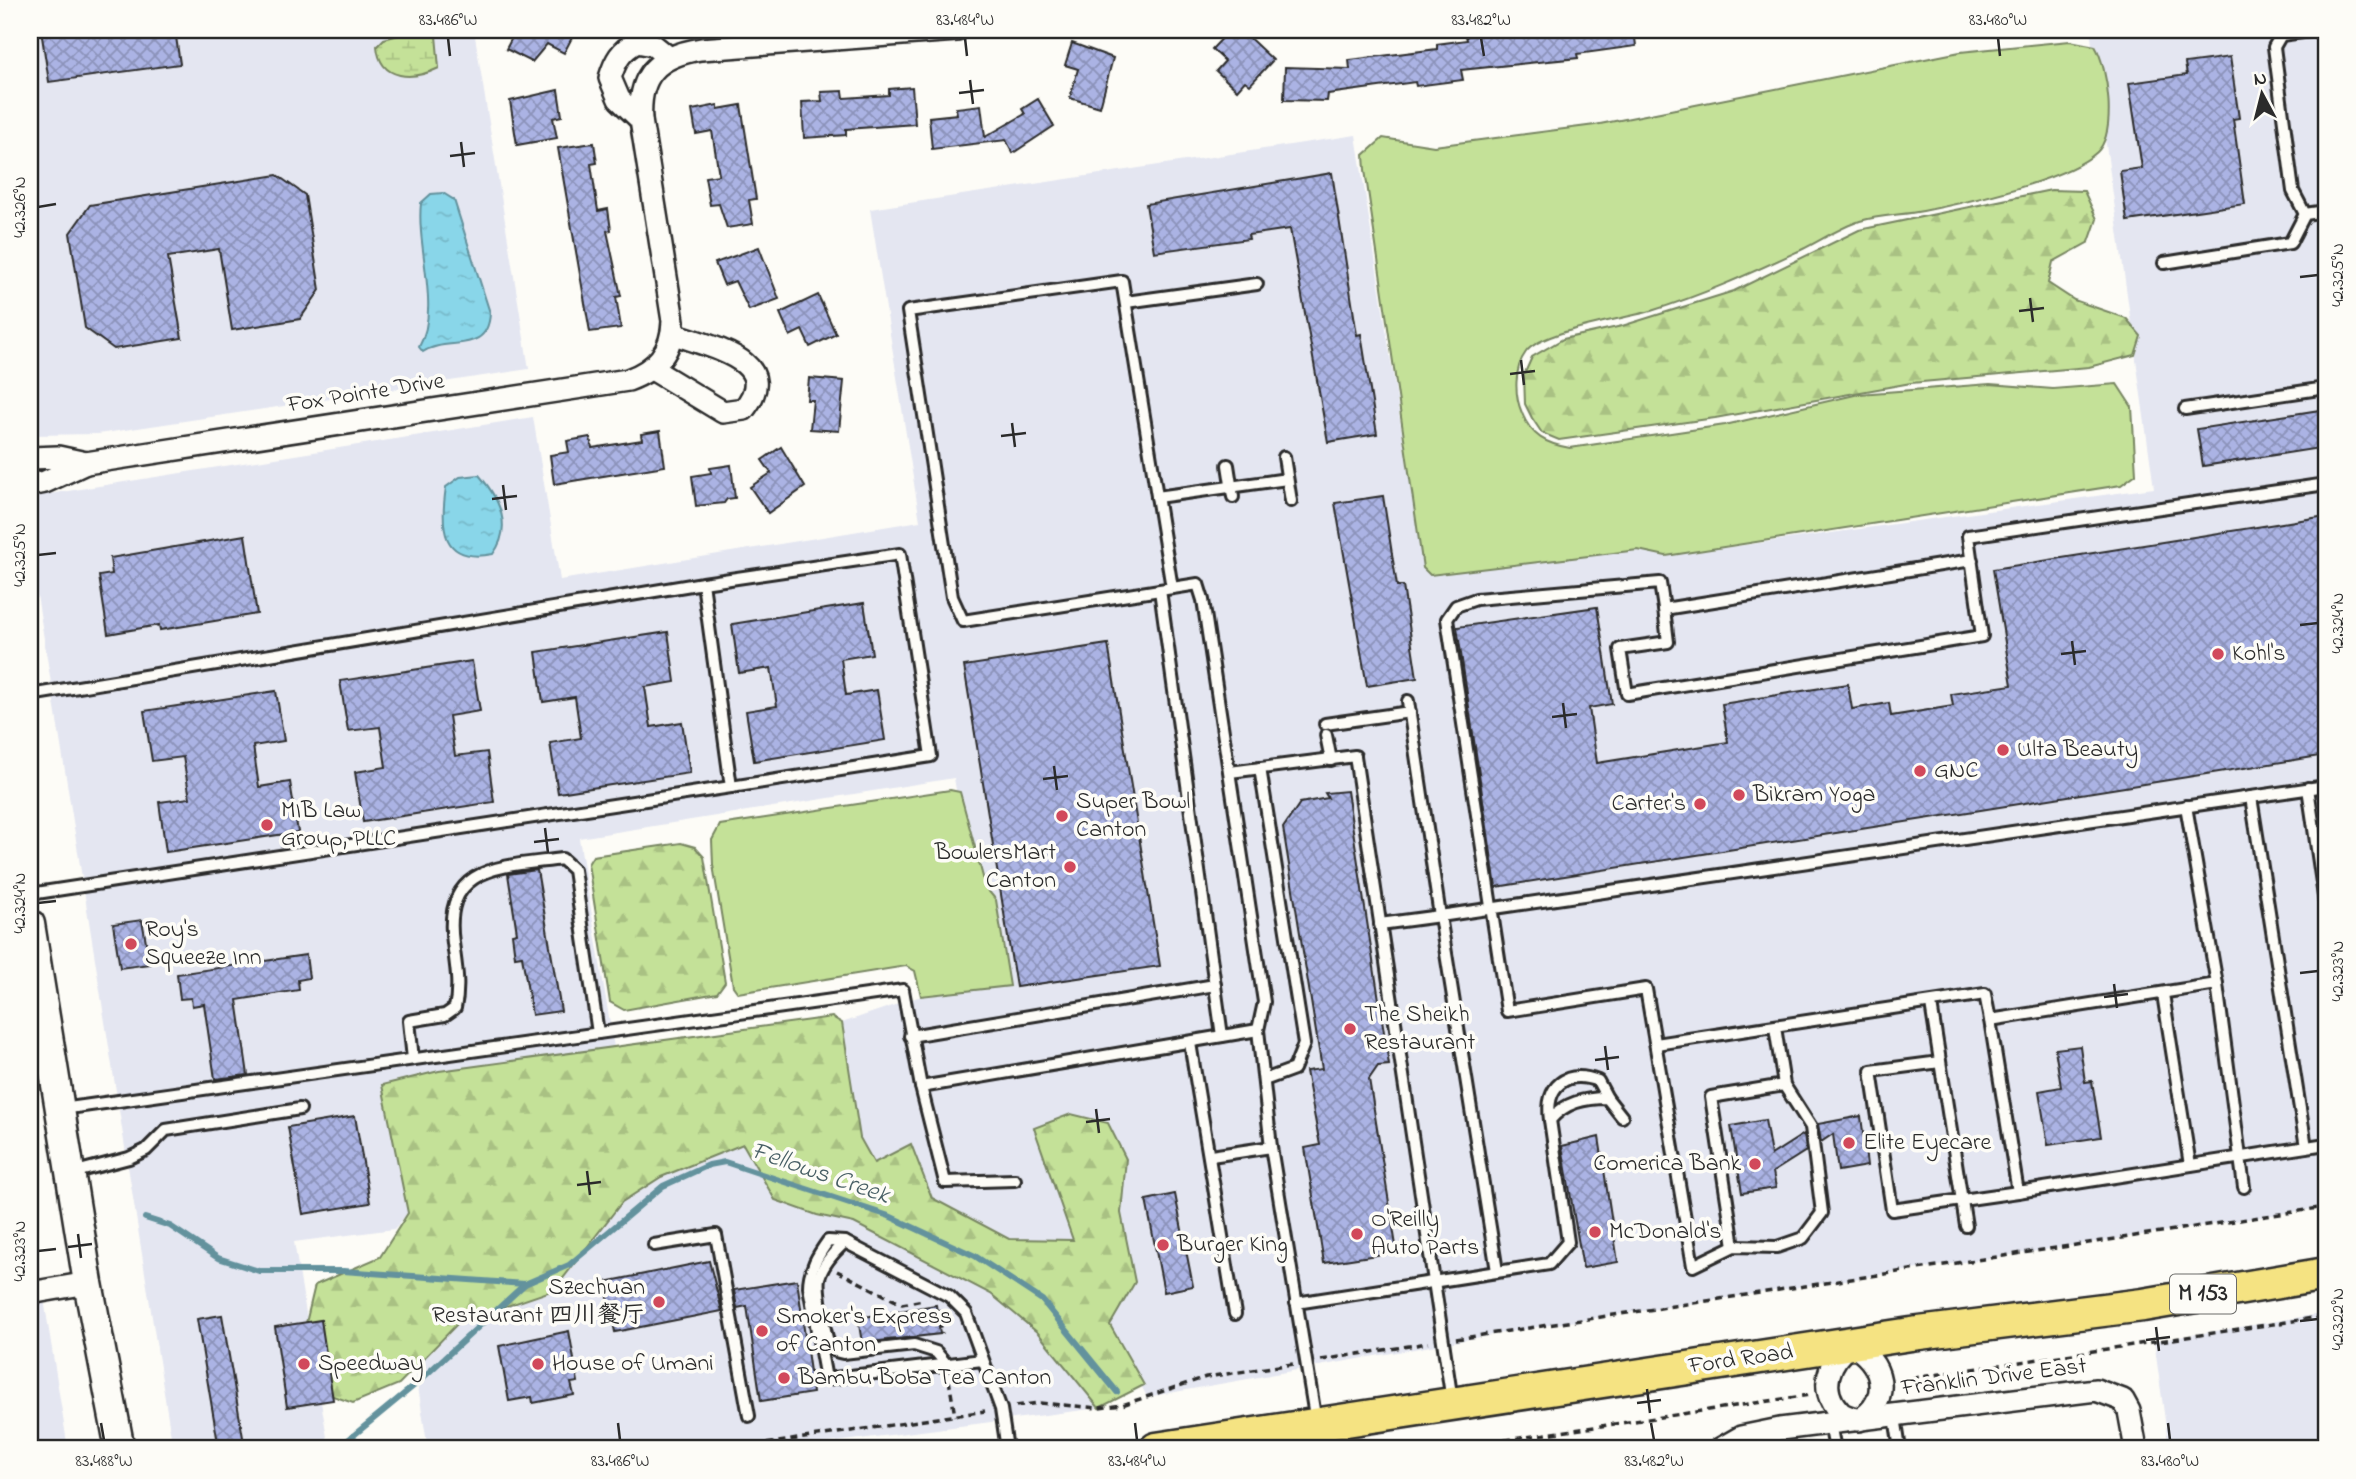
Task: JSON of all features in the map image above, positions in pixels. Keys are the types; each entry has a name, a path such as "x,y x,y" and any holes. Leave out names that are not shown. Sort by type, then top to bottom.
{"main road":[{"path":"30,924 88,1283 120,1449"},
{"name":"Ford Road","path":"1156,1449 1851,1345 2143,1305 2326,1274"}],"street":[{"path":"672,333 747,363 757,378 757,394 744,409 723,412 652,369 663,356 672,333 673,321 640,120 641,94 654,68 668,57 701,49 957,30"},
{"path":"640,120 619,99 610,78 615,62 626,47 637,41 653,46 668,57"},
{"name":"Fox Pointe Drive","path":"86,463 628,380 652,369"},
{"path":"30,458 58,457 86,463"},
{"path":"30,485 45,482 86,463"},
{"path":"30,1293 88,1283"},
{"path":"1851,1345 1872,1359 1881,1382 1879,1399 1872,1413 1859,1420 1839,1412 1829,1392 1831,1364 1839,1353 1851,1345"},
{"name":"Franklin Drive East","path":"1720,1449 1741,1437 2096,1390 2123,1400 2129,1411 2136,1449"}],"lane":[{"path":"2305,214 2293,191 2274,47 2281,35 2318,30"},
{"path":"2305,214 2326,211"},
{"path":"2164,263 2290,243 2305,214"},
{"path":"1172,588 1122,281 908,311 951,597 963,621 1198,584 1203,600 1264,1002 1258,1030 1271,1147 1317,1424"},
{"path":"1126,302 1257,284"},
{"path":"2185,409 2326,388"},
{"path":"1284,457 1291,501"},
{"path":"1228,465 1233,492"},
{"path":"1157,497 1233,492 1287,479"},
{"path":"1775,1027 1784,1085 1811,1126 1822,1213 1803,1238 1777,1247 1734,1246 1693,1266 1646,989 1507,1011 1447,619 1456,606 1476,599 1660,583 1668,642 1620,649 1627,694 1982,636 1968,536 2326,484"},
{"path":"30,695 703,583 901,554 931,756 30,894"},
{"path":"1664,610 1972,560"},
{"path":"703,583 732,787"},
{"path":"1160,590 1222,1036"},
{"path":"1331,760 1326,729 1409,706 1497,1271"},
{"path":"1230,772 1355,756 1453,1404"},
{"path":"1260,768 1304,1044 1294,1069 1264,1080"},
{"path":"1380,924 2326,786"},
{"path":"2308,788 2326,910"},
{"path":"2251,797 2306,1147"},
{"path":"2186,806 2217,984 2244,1187"},
{"path":"413,1059 409,1021 445,1015 455,1008 459,992 449,918 457,898 475,875 499,867 562,859 574,870 598,1033"},
{"path":"1990,1020 2217,984"},
{"path":"910,1036 1214,985"},
{"path":"60,1109 903,990 921,1087 945,1182 1015,1180"},
{"path":"1656,1044 1985,994 2018,1192"},
{"path":"2163,994 2190,1165"},
{"path":"1931,1004 1966,1226"},
{"path":"921,1087 1258,1030"},
{"path":"1190,1043 1235,1314"},
{"path":"1940,1062 1871,1072 1892,1210 2326,1144"},
{"path":"1296,1303 1549,1264 1568,1242 1547,1102 1555,1087 1572,1078 1584,1076 1598,1081 1622,1117"},
{"path":"1734,1246 1712,1097 1784,1085"},
{"path":"1550,1120 1558,1111 1586,1098 1607,1098"},
{"path":"71,1174 129,1158 146,1150 166,1130 300,1109"},
{"path":"1210,1156 1271,1147"},
{"path":"654,1245 716,1235 749,1416"},
{"path":"982,1360 948,1370 826,1380 809,1274 828,1241 845,1242 949,1296 966,1313 1000,1409 1007,1449"},
{"path":"845,1242 826,1266 818,1285 827,1340 832,1348 843,1353 914,1345 936,1352 948,1370"},
{"path":"1895,1417 1900,1449"},
{"path":"1830,1424 1835,1449"}],"path":[{"path":"1461,1338 2326,1207"},
{"path":"826,1266 902,1304 930,1299"},
{"path":"878,1292 883,1283"},
{"path":"906,1303 911,1296"},
{"path":"937,1303 942,1334"},
{"path":"2221,1332 2326,1316"},
{"path":"948,1370 955,1416"},
{"path":"1016,1406 1039,1403 1099,1408 1122,1405 1173,1388"},
{"path":"731,1449 978,1412"}],"shaded area":[{"path":"30,30 474,30 529,369 98,434 30,435"},
{"path":"2090,30 2326,30 2326,1207 1537,1327 1147,1397 1110,1325 1135,1282 1121,1213 1126,1159 1034,1129 1073,1240 1009,1239 932,1198 911,1144 874,1163 860,1138 842,1023 921,996 989,987 954,778 579,838 614,1047 439,1071 382,1085 408,1213 394,1229 294,1242 329,1449 173,1449 30,551 30,497 533,417 560,580 920,521 870,209 1356,135 1423,568 1630,542 1666,556 2154,488"},
{"path":"743,1144 775,1200 817,1215 854,1223 991,1294 1038,1333 1099,1408 782,1449 428,1449 415,1368 458,1323 554,1290 622,1202 661,1177"},
{"path":"30,1211 39,1268 30,1260"},
{"path":"39,1268 68,1449 30,1449 30,1270"},
{"path":"2326,1313 2326,1449 2169,1449 2154,1341"}],"green space":[{"path":"417,30 430,30 436,36 439,68 409,76 391,72 384,66 377,46 384,39"},
{"path":"2070,41 2095,46 2107,84 2109,116 2103,143 2097,152 2082,162 2040,181 1989,196 1923,211 1860,221 1766,266 1690,298 1548,338 1535,345 1522,358 1516,382 1519,406 1530,428 1540,438 1570,448 1725,425 1859,394 1990,384 2053,389 2117,384 2132,407 2136,474 2121,485 1666,556 1638,550 1430,575 1423,568 1365,170 1364,155 1383,138 1434,146 1595,125 1960,52"},
{"path":"2051,190 2084,191 2097,219 2089,242 2053,262 2048,283 2074,300 2126,318 2141,336 2135,355 2089,367 1911,383 1715,418 1559,440 1542,433 1525,404 1524,375 1532,357 1563,339 1622,326 1734,291 1859,230"},
{"path":"950,790 960,792 986,888 996,900 1010,986 921,996 915,971 906,966 738,993 733,986 713,865 712,840 720,825"},
{"path":"681,843 695,847 704,857 725,982 717,993 624,1010 610,1002 588,864 593,856"},
{"path":"832,1017 842,1023 860,1138 874,1163 911,1144 932,1198 1009,1239 1073,1240 1034,1128 1071,1114 1108,1123 1126,1159 1121,1213 1135,1282 1110,1325 1144,1385 1099,1408 1038,1333 991,1294 854,1223 817,1215 775,1200 743,1144 661,1177 622,1202 554,1290 458,1323 399,1384 353,1403 324,1393 303,1336 315,1285 380,1257 408,1213 382,1085 439,1071"}],"water":[{"path":"443,193 454,200 490,313 488,326 482,335 474,340 433,347 423,352 419,347 428,314 428,296 420,221 421,203 431,194"},
{"path":"479,475 497,503 503,523 499,544 493,554 476,556 463,554 448,540 444,502 446,487 460,477"}],"building":[{"path":"41,30 175,30 180,64 49,82"},
{"path":"516,30 576,30 564,53 547,44 532,62 506,49"},
{"path":"1230,30 1241,30 1273,60 1250,85 1245,81 1237,90 1216,71 1225,61 1212,49"},
{"path":"1537,30 1634,30 1636,46 1577,54 1578,58 1461,70 1463,80 1416,86 1415,82 1328,94 1327,101 1284,100 1285,67 1350,69 1349,60 1437,49 1437,44 1467,40 1466,36"},
{"path":"1072,43 1113,58 1100,107 1070,98 1078,69 1065,65"},
{"path":"2230,57 2239,118 2233,119 2245,204 2127,221 2120,171 2142,168 2129,83 2187,75 2185,63"},
{"path":"912,87 915,124 846,129 846,135 804,138 802,102 822,101 821,92 843,91 844,98 889,95 889,89"},
{"path":"558,90 562,116 553,118 557,138 517,145 510,101"},
{"path":"1038,99 1054,126 1013,153 1006,140 932,149 929,117 957,114 956,108 981,105 985,137 1025,114 1022,109"},
{"path":"718,105 718,109 741,105 756,199 749,200 753,224 727,228 719,204 710,205 705,177 719,175 712,131 696,134 692,110"},
{"path":"594,143 597,163 591,164 598,211 608,209 611,230 607,231 621,296 616,297 621,328 590,332 558,148"},
{"path":"1332,173 1357,335 1361,334 1377,434 1328,442 1290,229 1248,235 1249,239 1154,252 1146,204"},
{"path":"277,175 305,195 320,290 300,319 232,330 219,249 168,257 182,338 114,349 85,328 70,233 90,205"},
{"path":"759,247 779,299 749,310 735,281 724,285 715,263"},
{"path":"818,295 836,334 810,347 802,330 790,336 780,313"},
{"path":"809,378 844,381 839,431 810,429 813,400 807,400"},
{"path":"2326,409 2326,447 2203,466 2197,429"},
{"path":"660,431 665,466 554,484 550,455 569,452 567,441 590,437 592,448 642,440 641,434"},
{"path":"781,447 805,487 768,513 750,487 771,473 762,460"},
{"path":"731,465 735,498 727,499 724,503 696,506 692,476 711,473 710,468"},
{"path":"1383,496 1397,586 1403,586 1417,678 1367,686 1335,503"},
{"path":"2326,516 2326,755 1496,887 1457,627 1597,607 1612,704 1589,708 1597,763 1728,742 1722,704 1789,693 1848,684 1852,709 1889,703 1891,716 1953,706 1951,694 2012,685 1993,569"},
{"path":"245,535 257,614 160,630 159,625 108,634 99,576 112,574 110,558"},
{"path":"864,603 872,654 841,659 846,695 877,690 885,740 754,761 746,711 777,706 771,668 739,673 732,624"},
{"path":"668,632 675,682 645,687 651,727 682,722 690,773 558,793 550,743 581,738 575,697 543,702 536,652"},
{"name":"Super Bowl Canton","path":"1108,644 1160,966 1016,987 964,666"},
{"path":"472,661 480,711 449,716 455,756 487,752 494,802 363,822 355,772 386,767 380,727 348,731 340,681"},
{"path":"276,691 284,741 253,746 259,787 290,782 298,832 166,852 159,802 190,798 183,757 152,761 144,711"},
{"path":"1347,791 1389,1065 1378,1066 1369,1079 1397,1252 1324,1263 1305,1148 1320,1145 1306,1071 1322,1069 1283,828 1300,803 1328,798 1325,793"},
{"path":"537,870 561,1011 532,1015 522,956 515,957 512,934 517,933 508,874"},
{"name":"Roy's Squeeze Inn","path":"142,920 150,964 120,968 113,924"},
{"path":"306,955 309,978 298,980 299,990 237,1000 248,1075 215,1079 204,1004 192,1006 191,998 180,999 177,974"},
{"path":"2080,1046 2085,1082 2092,1081 2101,1137 2048,1145 2039,1091 2061,1087 2055,1049"},
{"path":"355,1116 370,1203 303,1214 288,1127"},
{"name":"Elite Eyecare","path":"1861,1116 1867,1166 1838,1171 1833,1134 1821,1142 1818,1124"},
{"name":"Comerica Bank","path":"1765,1120 1771,1155 1804,1134 1806,1151 1773,1172 1776,1188 1742,1193 1731,1126"},
{"name":"McDonald's","path":"1599,1137 1618,1262 1583,1268 1562,1146"},
{"name":"Burger King","path":"1175,1194 1193,1286 1164,1292 1146,1200"},
{"path":"709,1261 722,1311 615,1332 605,1282"},
{"path":"797,1280 813,1393 761,1401 747,1306 737,1308 734,1290"},
{"path":"936,1305 940,1334 862,1343 858,1318"},
{"path":"222,1315 245,1449 219,1449 197,1319"},
{"name":"Speedway","path":"321,1320 333,1400 287,1407 275,1327"},
{"name":"House of Umani","path":"569,1331 578,1382 571,1383 574,1395 533,1403 532,1397 509,1401 499,1346"}],"waterway":[{"name":"Fellows Creek","path":"337,1449 416,1384 525,1284 569,1265 663,1186 709,1165 725,1162 889,1216 975,1256 1042,1300 1117,1392"},
{"path":"145,1218 170,1226 218,1258 259,1271 343,1271 525,1284"}],"place":[{"name":"Kohl's","path":"2218,654"},
{"name":"Ulta Beauty","path":"2003,750"},
{"name":"GNC","path":"1920,771"},
{"name":"Bikram Yoga","path":"1739,795"},
{"name":"Carter's","path":"1700,804"},
{"name":"Super Bowl Canton","path":"1062,816"},
{"name":"MIB Law Group, PLLC","path":"267,825"},
{"name":"BowlersMart Canton","path":"1070,867"},
{"name":"Roy's Squeeze Inn","path":"131,944"},
{"name":"The Sheikh Restaurant","path":"1350,1029"},
{"name":"Elite Eyecare","path":"1849,1143"},
{"name":"Comerica Bank","path":"1755,1164"},
{"name":"McDonald's","path":"1595,1232"},
{"name":"O'Reilly Auto Parts","path":"1357,1234"},
{"name":"Burger King","path":"1163,1245"},
{"name":"Szechuan Restaurant 四川餐厅","path":"659,1302"},
{"name":"Smoker's Express of Canton","path":"762,1331"},
{"name":"Speedway","path":"304,1364"},
{"name":"House of Umani","path":"538,1364"},
{"name":"Bambu Boba Tea Canton","path":"784,1378"}]}
